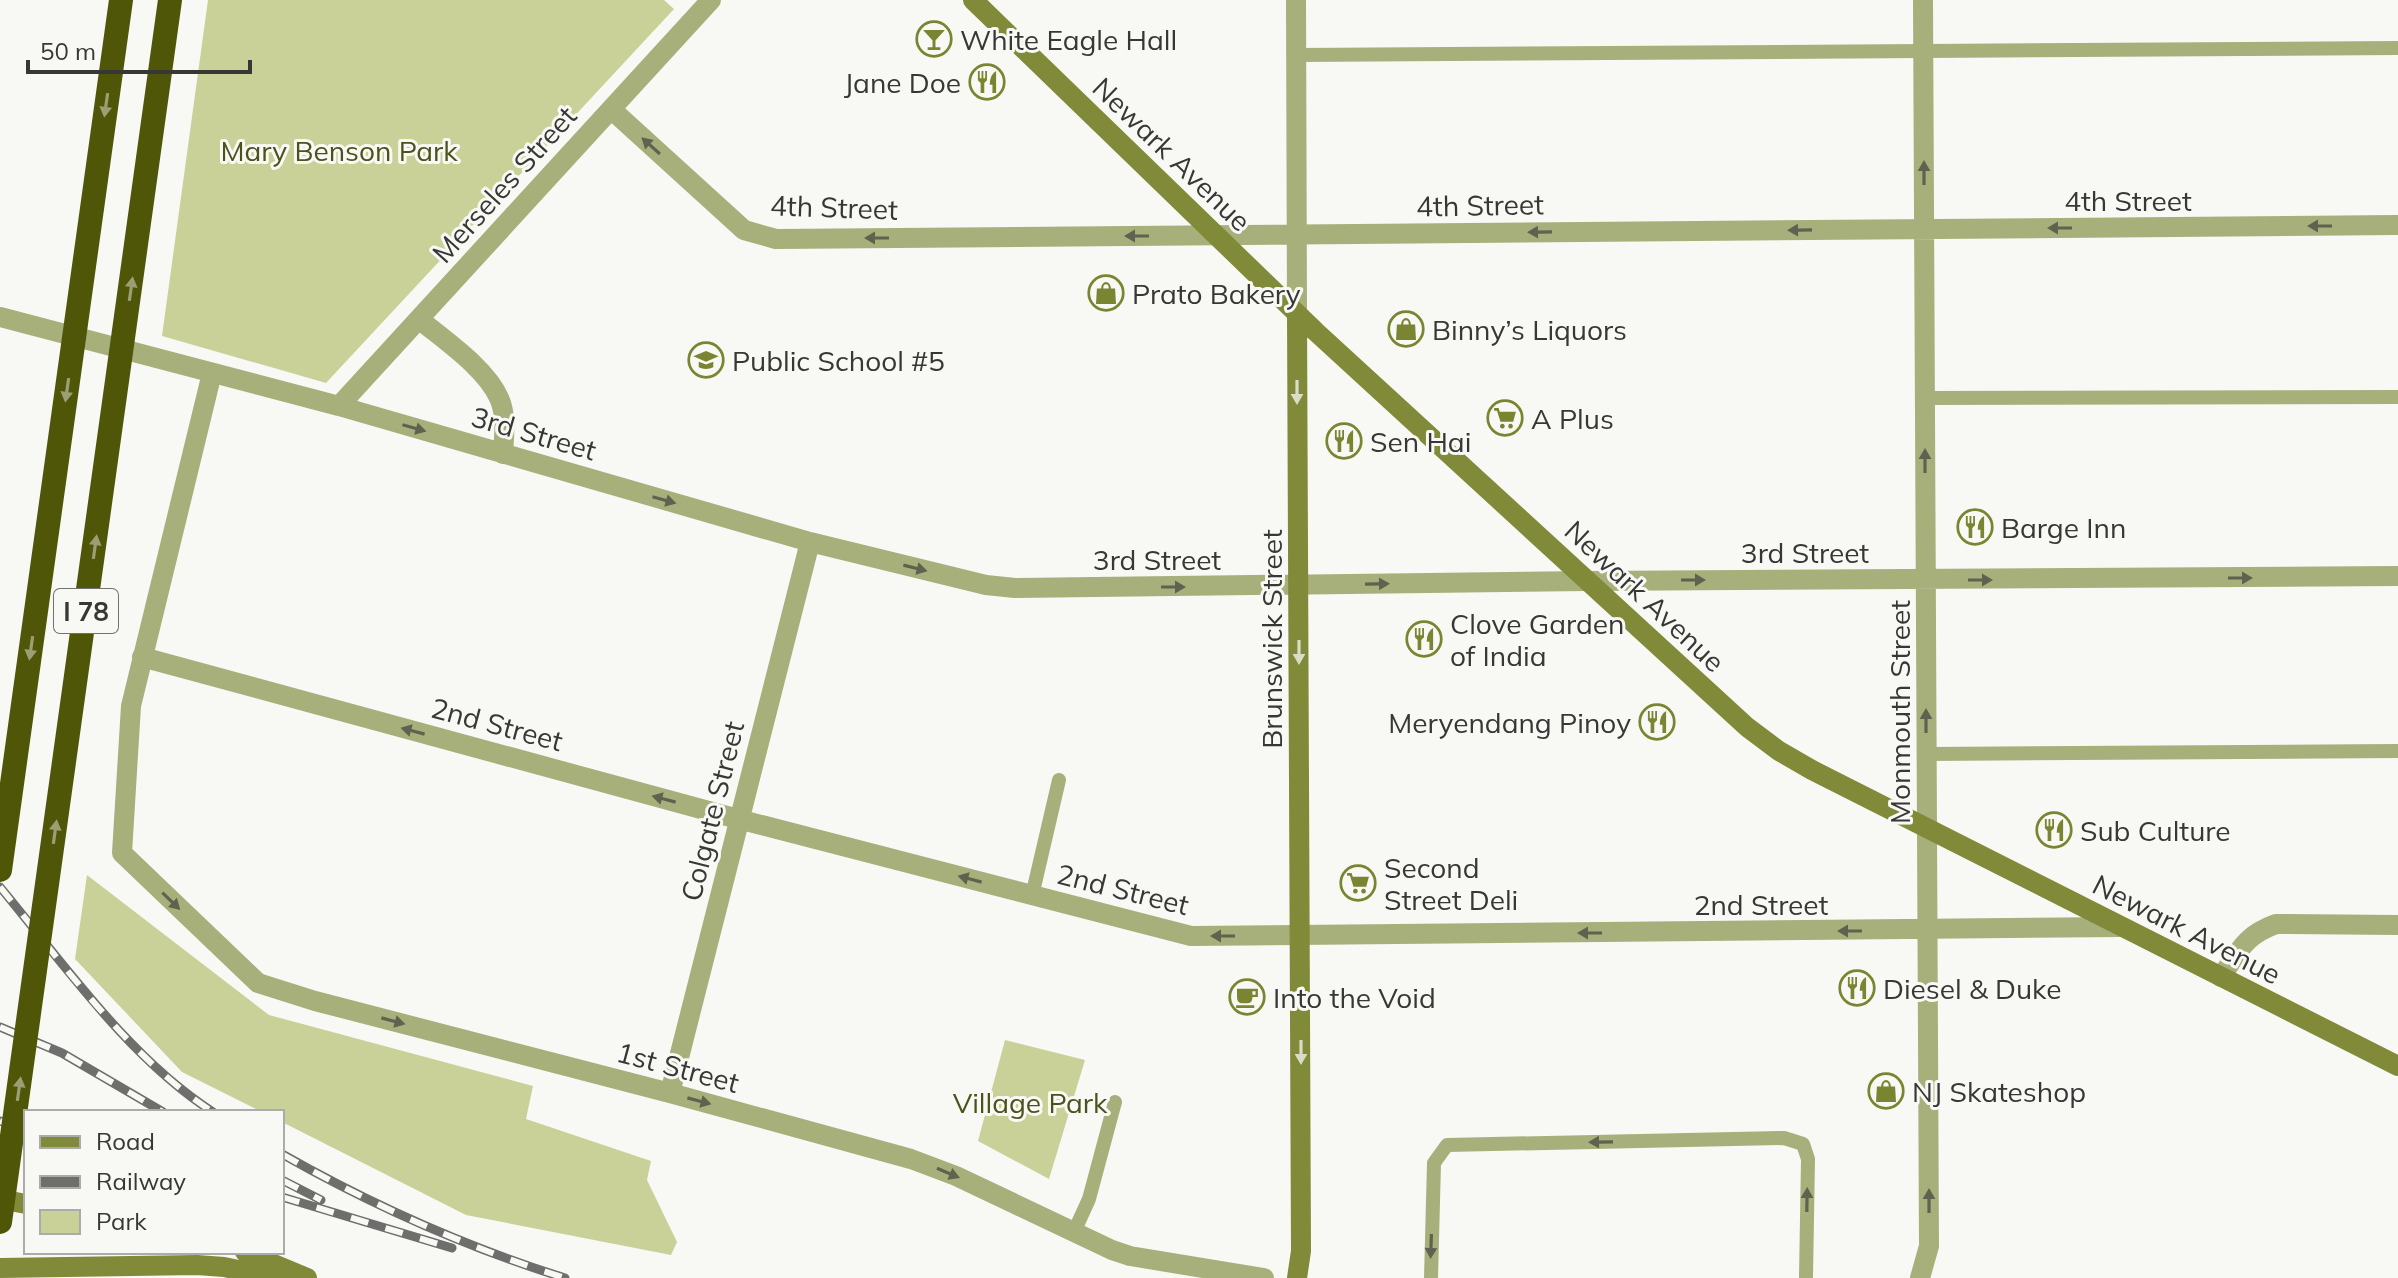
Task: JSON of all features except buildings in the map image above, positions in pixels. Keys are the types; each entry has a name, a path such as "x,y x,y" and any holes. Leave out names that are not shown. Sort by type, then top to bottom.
{"highway":[{"name":"I 78","path":"0,870 121,0"},
{"name":"I 78","path":"0,1222 170,0"}],"main road":[{"name":"Newark Avenue","path":"973,0 1297,314 1738,719 1779,751 2398,1066"},
{"name":"Brunswick Street","path":"1297,314 1301,936 1301,1251 1297,1278"},
{"path":"0,1199 24,1204"},
{"path":"250,1254 307,1278"},
{"path":"0,1268 197,1265 277,1278"}],"street":[{"name":"Merseles Street","path":"339,406 711,0"},
{"name":"Brunswick Street","path":"1296,0 1297,314"},
{"name":"Monmouth Street","path":"1920,1278 1929,1246 1923,0"},
{"name":"4th Street","path":"611,109 744,230 776,239 2398,225"},
{"name":"3rd Street","path":"0,317 339,406 810,542 1001,587 2398,576"},
{"path":"419,319 484,375 500,398 505,420 503,454"},
{"path":"142,657 212,373"},
{"name":"Colgate Street","path":"670,1093 810,542"},
{"name":"2nd Street","path":"142,657 738,819 1191,936 2121,927"},
{"name":"1st Street","path":"142,657 131,706 122,853 258,983 315,1001 670,1093 934,1166 1130,1256 1264,1278"},
{"path":"2221,977 2248,938 2276,924 2398,925"}],"lane":[{"path":"1296,55 2398,48"},
{"path":"1925,398 2398,397"},
{"path":"1927,754 2398,751"},
{"path":"1032,896 1059,780"},
{"path":"1074,1232 1089,1199 1115,1102"},
{"path":"1431,1278 1434,1163 1447,1145 1784,1138 1803,1144 1808,1159 1806,1278"}],"green space":[{"name":"Mary Benson Park","path":"208,0 664,0 674,9 326,383 162,336"},
{"path":"87,875 269,1015 533,1086 526,1119 651,1161 647,1180 677,1242 671,1255 466,1215 284,1123 284,1110 258,1110 182,1072 75,959"},
{"name":"Village Park","path":"1005,1040 1085,1060 1049,1179 978,1141"}],"railway":[{"path":"0,887 125,1037 182,1090 210,1110"},
{"path":"0,1027 62,1053 160,1110"},
{"path":"0,1121 24,1128"},
{"path":"284,1155 420,1224 565,1278"},
{"path":"284,1181 321,1200"},
{"path":"284,1198 452,1248"}],"place":[{"name":"White Eagle Hall","path":"934,39"},
{"name":"Jane Doe","path":"987,82"},
{"name":"Prato Bakery","path":"1106,293"},
{"name":"Binny’s Liquors","path":"1406,329"},
{"name":"Public School #5","path":"706,360"},
{"name":"A Plus","path":"1505,418"},
{"name":"Sen Hai","path":"1344,441"},
{"name":"Barge Inn","path":"1975,527"},
{"name":"Clove Garden of India","path":"1424,639"},
{"name":"Meryendang Pinoy","path":"1657,722"},
{"name":"Sub Culture","path":"2054,830"},
{"name":"Second Street Deli","path":"1358,883"},
{"name":"Diesel & Duke","path":"1857,988"},
{"name":"Into the Void","path":"1247,997"},
{"name":"NJ Skateshop","path":"1886,1091"}]}
